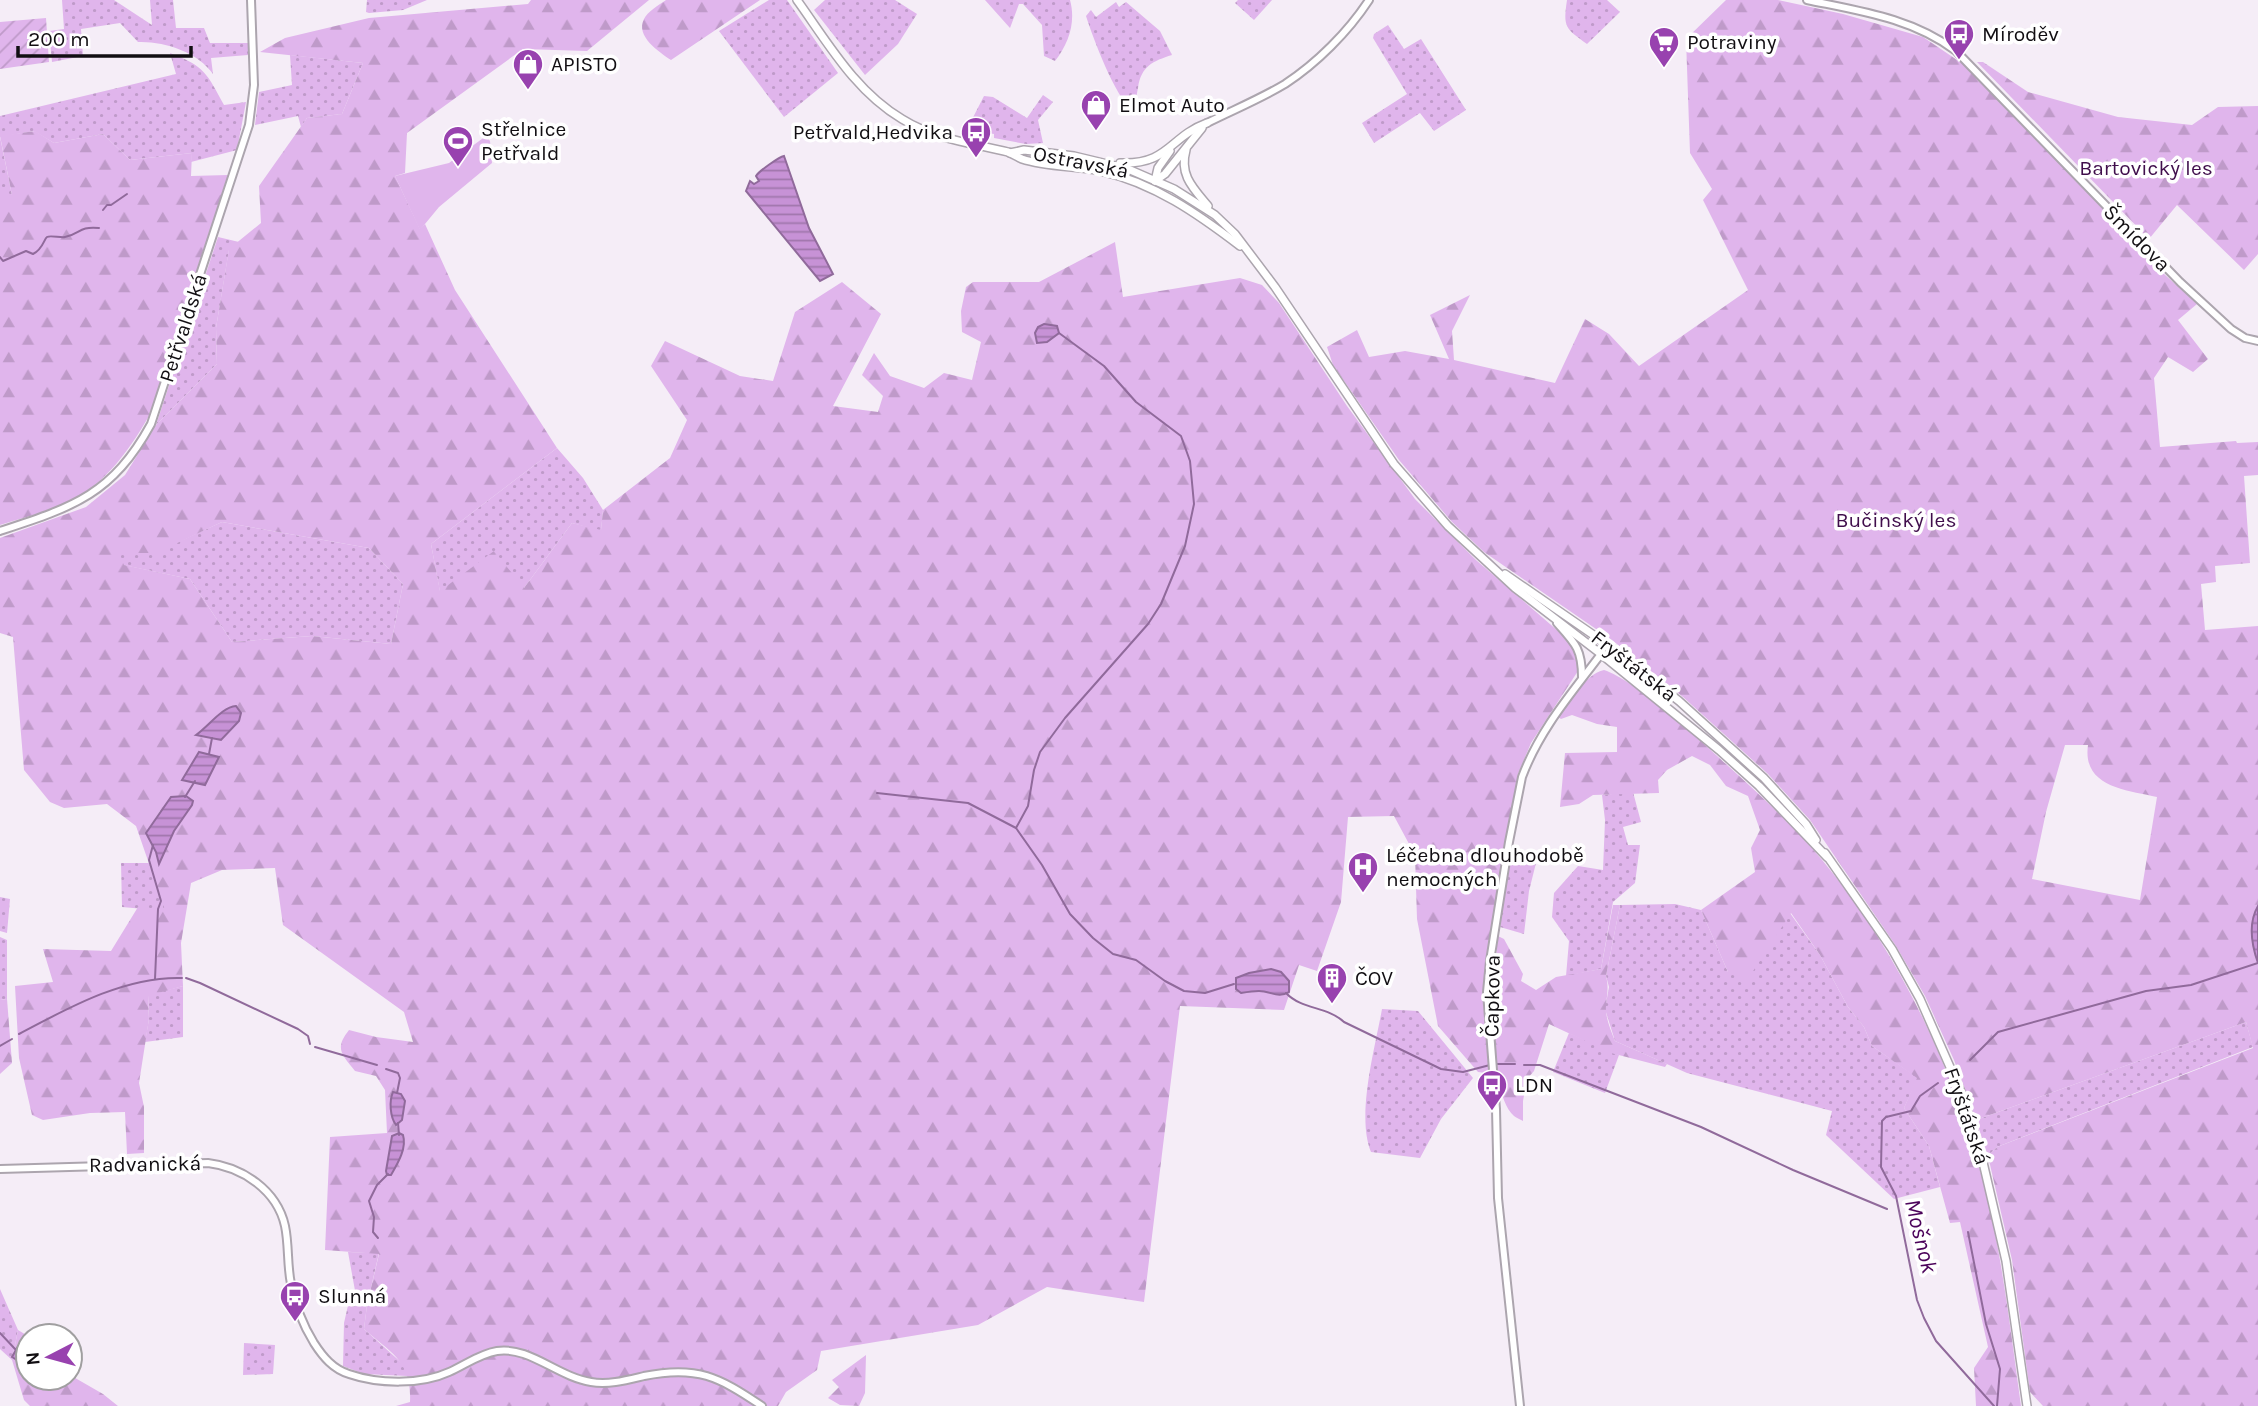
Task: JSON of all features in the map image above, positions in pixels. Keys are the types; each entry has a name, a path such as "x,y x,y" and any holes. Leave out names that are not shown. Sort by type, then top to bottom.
{"main road":[{"name":"Ostravská","path":"797,0 847,70 881,105 903,120 968,145 1010,153 1023,159 1101,171 1130,180 1194,211 1249,253"},
{"path":"1130,180 1156,180 1208,123"},
{"path":"1109,164 1146,162 1174,145 1190,131 1208,123"},
{"path":"1162,194 1156,180 1158,169 1174,145"},
{"path":"1187,145 1183,162 1184,174 1215,215"},
{"name":"Ostravská","path":"1010,153 1024,150 1109,164 1156,180 1215,215 1235,234 1284,300"},
{"name":"Fryštátská","path":"1284,300 1328,368 1419,496 1480,556 1729,759 1767,794 1827,857"},
{"name":"Fryštátská","path":"1480,556 1628,660 1679,701 1764,778 1806,824 1892,949 1920,999 1961,1092 1982,1158 2003,1247 2027,1406"}],"street":[{"name":"Petřvaldská","path":"0,530 59,512 100,488 124,464 151,424 249,125 254,85 251,0"},
{"path":"1208,123 1297,75 1336,40 1369,0"},
{"name":"Šmídova","path":"1807,0 1910,24 1944,42 2171,273 2231,329 2245,338 2258,341"},
{"path":"1552,617 1579,649 1582,657 1582,677"},
{"path":"1594,635 1601,653 1628,660"},
{"name":"Čapkova","path":"1520,1406 1496,1176 1496,1123 1488,1017 1488,977 1522,777 1547,724 1601,653"},
{"name":"Radvanická","path":"0,1169 208,1163 230,1167 247,1176 265,1191 281,1213 293,1294 307,1330 328,1362 352,1376 388,1380 428,1378 447,1373 479,1356 508,1350 524,1354 568,1376 591,1382 618,1382 670,1371 697,1372 725,1381 762,1406"}],"green space":[{"path":"62,0 114,0 152,25 150,0 173,0 176,28 204,28 210,43 248,43 248,55 211,58 213,74 207,66 180,49 159,43 138,42 120,23 81,29 83,56 52,62 49,31 64,29"},
{"path":"367,0 427,0 403,10 369,13 366,12"},
{"path":"531,0 649,0 587,51 523,49 407,133 405,173 395,176 420,229 425,224 455,290 557,448 431,544 440,591 494,551 524,588 572,523 601,530 603,510 670,458 687,420 651,366 665,341 740,376 773,381 795,312 842,282 881,314 833,406 878,412 883,396 862,375 874,353 890,376 924,388 944,373 972,380 981,342 962,332 961,311 966,287 973,282 1039,282 1115,242 1123,297 1240,278 1262,285 1279,303 1347,406 1415,499 1476,560 1573,644 1579,664 1578,671 1531,743 1518,774 1485,973 1484,1016 1490,1069 1486,1073 1478,1072 1438,1026 1417,919 1415,855 1394,816 1348,817 1341,902 1317,971 1299,965 1284,1010 1180,1006 1144,1302 1047,1287 978,1325 821,1351 817,1370 786,1392 778,1406 396,1406 410,1402 410,1388 403,1367 391,1352 364,1329 379,1254 325,1250 330,1137 387,1133 385,1090 376,1076 355,1071 342,1051 342,1042 349,1030 413,1042 404,1012 283,925 275,868 222,870 191,883 181,943 183,986 148,996 149,1019 139,1083 144,1107 144,1153 127,1154 125,1112 90,1113 43,1120 32,1115 19,1058 15,986 53,982 43,949 111,951 138,907 165,910 136,826 107,804 64,808 50,802 24,770 13,637 0,633 0,538 86,507 125,475 156,425 217,364 216,328 229,249 261,223 259,186 307,118 342,114 363,63 260,52 285,38 369,18 528,4","holes":["222,522 369,548 403,584 391,644 312,636 232,642 190,579 124,565 119,553 156,553","223,711 239,721 221,740 197,735","160,811 189,811 174,831 159,864 146,833"]},
{"path":"666,0 760,0 671,60 645,37 642,25 648,14"},
{"path":"769,0 787,0 838,73 784,117 719,31"},
{"path":"825,0 895,0 917,14 898,44 865,75 814,10"},
{"path":"985,0 1070,0 1070,32 1055,61 1044,56 1042,25 1023,4 1019,4 1010,28"},
{"path":"1238,0 1272,0 1254,20 1235,3"},
{"path":"1567,0 1607,0 1620,12 1587,44 1567,26"},
{"name":"Bučinský les","path":"1726,0 1778,0 1843,14 1923,37 1963,64 2131,237 2141,253 2197,304 2178,320 2208,359 2193,372 2168,357 2154,378 2160,447 2236,441 2258,442 2258,475 2244,476 2250,563 2215,566 2216,582 2201,584 2205,630 2258,626 2258,906 2252,934 2258,963 2258,1406 2043,1406 2030,1392 2012,1260 1988,1156 1997,1147 2253,1048 2246,1022 1976,1120 1954,1060 1925,996 1896,946 1810,820 1768,774 1683,697 1612,640 1484,552 1452,522 1399,460 1333,365 1327,347 1357,330 1369,357 1405,351 1449,359 1430,315 1470,295 1452,331 1454,360 1555,383 1585,319 1609,334 1639,366 1748,290 1703,200 1712,189 1690,153 1686,39","holes":["2065,745 2088,745 2088,759 2099,778 2120,789 2157,797 2140,900 2032,879 2046,812"]},
{"path":"1116,2 1119,7 1126,2 1160,31 1172,55 1145,69 1131,109 1112,80 1086,16 1091,10 1096,17"},
{"path":"46,18 49,62 0,69 0,22"},
{"path":"1388,25 1404,49 1421,39 1466,110 1434,131 1420,113 1374,143 1362,123 1407,94 1373,38 1374,34"},
{"path":"170,53 191,62 204,72 224,105 246,102 237,150 191,162 192,153 130,160 103,134 54,143 34,131 0,137 0,116 176,74"},
{"path":"290,55 363,63 342,114 307,118 301,127 298,116 255,125 259,92 292,85"},
{"name":"Bartovický les","path":"1977,62 1983,62 2028,92 2118,117 2192,125 2218,107 2258,106 2258,254 2244,270 2177,205 2149,239"},
{"path":"1043,95 1053,102 1038,120 1043,143 1026,144 994,138 994,134 988,133 987,136 965,133 984,96 993,97 1027,118"},
{"path":"35,131 54,143 103,134 130,160 192,153 191,176 228,175 149,416 140,430 111,470 87,491 58,507 0,525 0,195 12,195 0,136"},
{"path":"486,136 490,141 492,163 439,207 420,230 395,176 449,163"},
{"path":"0,137 12,195 0,195"},
{"path":"218,237 239,242 229,250 216,328 217,364 156,425"},
{"path":"557,448 583,478 603,510 601,531 572,523 524,588 440,592 431,544"},
{"path":"222,522 369,548 403,584 391,644 312,636 232,642 190,579 123,565 118,553 156,552"},
{"path":"1604,670 1632,686 1667,712 1715,753 1788,823 1823,861 1851,898 1901,976 1942,1060 1959,1103 1986,1192 2002,1271 2021,1406 1976,1406 1974,1368 1988,1347 1960,1222 1950,1223 1929,1146 1904,1108 1917,1078 1872,1046 1864,1027 1848,1007 1820,955 1791,913 1746,982 1728,972 1701,910 1755,872 1751,848 1760,830 1748,796 1726,786 1710,765 1692,756 1667,770 1658,780 1659,793 1593,795 1579,804 1560,807 1565,753 1617,752 1617,727 1597,724 1572,715 1561,719 1558,717 1584,683"},
{"path":"1633,792 1641,822 1623,827 1628,845 1640,845 1635,883 1613,902 1601,969 1566,976 1569,941 1552,917 1554,893 1578,866 1603,870 1605,820 1602,795"},
{"path":"1512,847 1538,855 1529,891 1524,934 1500,927"},
{"path":"121,863 149,863 166,911 122,907"},
{"path":"0,897 10,899 7,933 0,931"},
{"path":"1675,904 1701,910 1728,972 1790,913 1820,955 1848,1007 1864,1027 1872,1046 1918,1078 1904,1108 1929,1146 1940,1187 1894,1199 1826,1135 1832,1111 1687,1073 1615,1041 1605,1009 1609,987 1606,976 1620,905"},
{"path":"1613,905 1620,905 1606,976 1606,1010 1610,1028 1615,1041 1667,1064 1665,1067 1611,1053 1549,1024 1534,1071 1527,1079 1523,1121 1514,1116 1505,1103 1499,1083 1494,1030 1498,936 1504,939 1523,974 1521,981 1536,990 1556,977 1601,969"},
{"path":"0,937 7,940 7,999 0,1000"},
{"path":"183,986 183,1037 145,1042 149,1019 148,995"},
{"path":"7,999 12,1063 0,1074 0,1000"},
{"path":"1382,1009 1418,1011 1473,1078 1441,1119 1420,1158 1371,1152 1367,1137 1365,1120 1368,1082"},
{"path":"2246,1022 2253,1047 1997,1147 1988,1156 1976,1120"},
{"path":"1569,1033 1619,1055 1605,1093 1553,1072"},
{"path":"348,1252 379,1253 364,1329 404,1365 408,1376 364,1374 343,1366 344,1323 349,1301 356,1296"},
{"path":"0,1289 14,1322 12,1360 0,1349"},
{"path":"244,1343 275,1345 273,1374 243,1375"},
{"path":"866,1355 865,1393 859,1406 840,1405 828,1398 839,1387 832,1380"},
{"path":"84,1383 118,1406 30,1406 22,1392 84,1392"}],"shaded area":[{"path":"784,156 809,228 833,274 820,281 746,191 750,181 754,184 759,181 756,176 761,171"},
{"path":"1044,324 1057,326 1059,333 1047,342 1037,343 1035,333 1038,327"},
{"path":"236,706 241,713 239,721 221,740 196,735 221,713"},
{"path":"199,752 219,757 205,785 182,780"},
{"path":"186,796 193,801 192,805 174,831 159,864 146,833 171,797"},
{"path":"2258,906 2258,963 2252,934"},
{"path":"1271,969 1281,972 1289,981 1289,992 1281,995 1259,991 1241,993 1236,989 1236,978"},
{"path":"393,1092 401,1094 405,1101 402,1120 396,1125 391,1109"},
{"path":"399,1133 403,1135 403,1150 391,1175 387,1175 392,1136"}],"waterway":[{"path":"103,210 127,194"},
{"path":"0,257 3,261 26,251 33,254 47,237 65,237 83,229 99,228"},
{"path":"1059,333 1104,366 1136,402 1181,436 1190,461 1194,504 1185,546 1161,604 1148,624 1065,718 1040,752 1028,806 1016,828 1042,865 1070,914 1113,954 1136,960 1184,991 1205,993 1234,984"},
{"path":"209,754 212,738"},
{"path":"185,797 195,781"},
{"path":"877,793 968,803 1016,828"},
{"path":"153,845 149,860 161,901 158,909 155,979"},
{"name":"Mošnok","path":"1970,1060 1998,1032 2146,991 2191,985 2258,963"},
{"path":"19,1034 77,1004 118,988 139,982 182,978"},
{"path":"186,978 298,1029 308,1036 310,1044"},
{"path":"1286,993 1299,1002 1330,1013 1441,1069 1463,1072 1490,1065"},
{"path":"0,1046 12,1039"},
{"path":"315,1047 377,1065"},
{"path":"1496,1064 1515,1064"},
{"path":"1524,1065 1540,1065 1701,1127 1793,1170 1887,1209"},
{"path":"386,1069 398,1073 400,1078 397,1093"},
{"name":"Mošnok","path":"1938,1083 1920,1096 1911,1111 1886,1117 1882,1121 1881,1167 1896,1196 1917,1300 1924,1318 1936,1341 1994,1406"},
{"path":"398,1123 399,1135"},
{"path":"378,1238 373,1232 374,1217 369,1201 377,1185 388,1174"},
{"path":"1968,1232 1986,1324 2000,1369 1997,1406"},
{"path":"0,1333 14,1348"}],"place":[{"name":"Míroděv","path":"1959,61"},
{"name":"Potraviny","path":"1664,69"},
{"name":"APISTO","path":"528,91"},
{"name":"Elmot Auto","path":"1096,132"},
{"name":"Petřvald,Hedvika","path":"976,159"},
{"name":"Střelnice Petřvald","path":"458,168"},
{"name":"Léčebna dlouhodobě nemocných","path":"1363,894"},
{"name":"ČOV","path":"1332,1005"},
{"name":"LDN","path":"1492,1112"},
{"name":"Slunná","path":"295,1323"}]}
